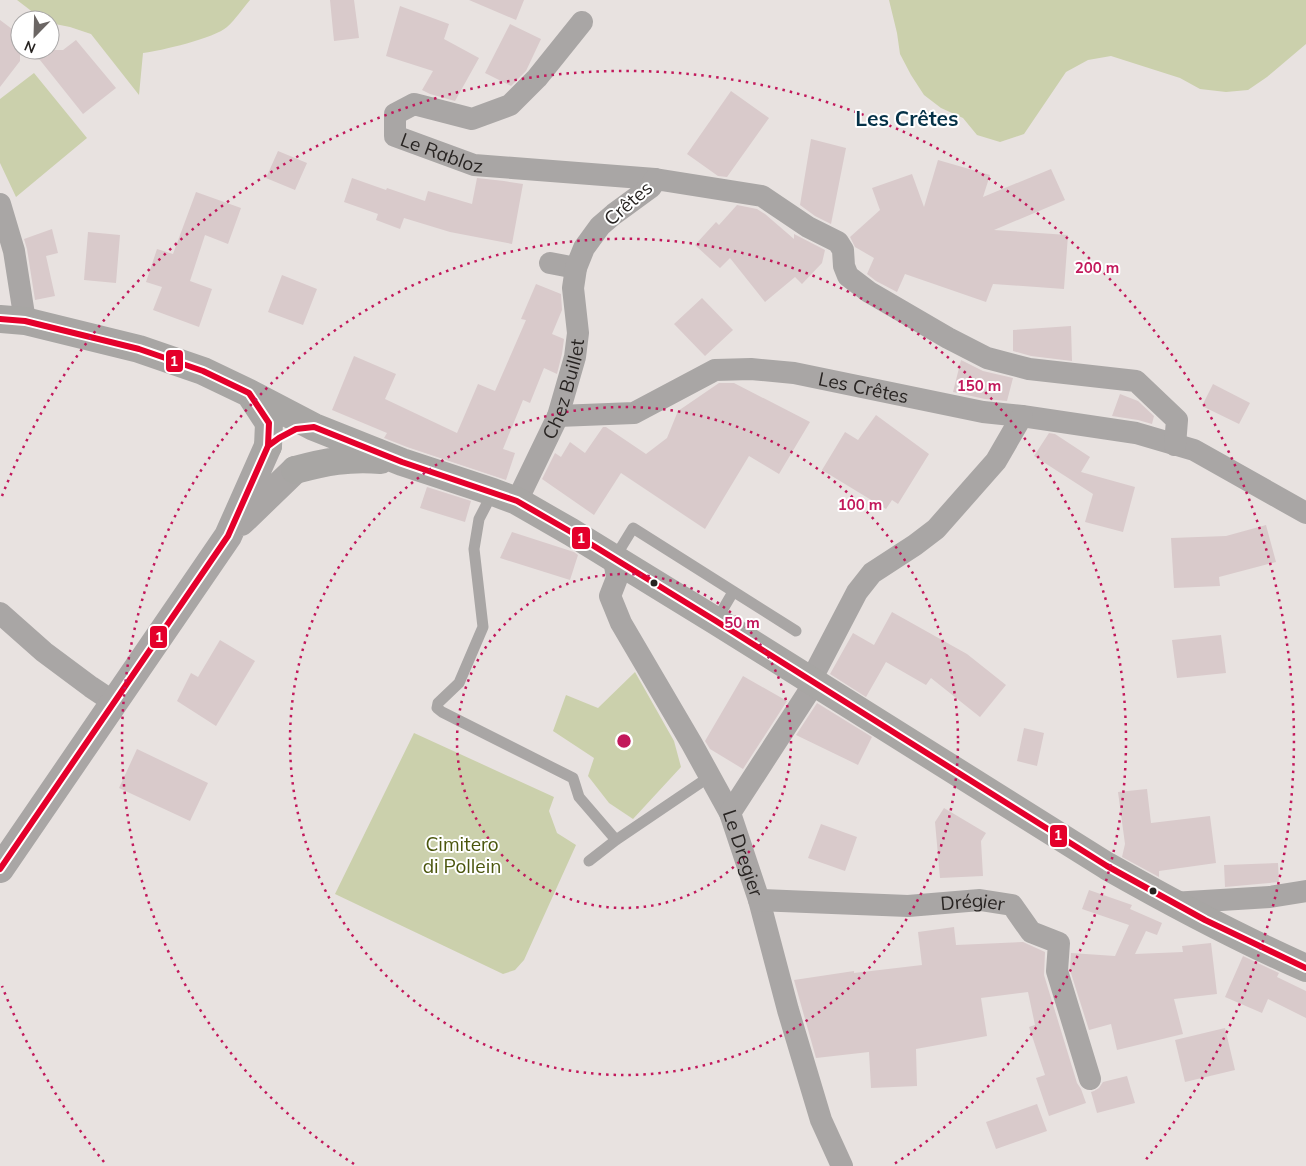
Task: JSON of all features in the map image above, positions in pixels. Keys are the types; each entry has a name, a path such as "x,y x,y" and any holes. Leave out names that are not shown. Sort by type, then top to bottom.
{"main road":[{"path":"12,320 139,348 203,371 249,393 297,422 402,462 505,496 571,532 716,621 1107,866 1172,903 1306,968"},
{"path":"249,393 269,423 268,446"},
{"path":"268,446 297,422"},
{"path":"295,470 302,455 302,439 297,422"},
{"path":"295,470 325,462 363,458 402,462"}],"street":[{"name":"Le Rabloz","path":"582,22 537,78 510,105 472,119 414,104 395,114 395,136 474,165 655,178"},
{"name":"Crêtes","path":"576,268 584,248 600,226 651,186 655,178 762,196 808,227 838,242 843,250 844,266 848,276 869,292 948,338 987,358 1030,369 1136,381 1177,420 1175,445"},
{"path":"0,204 14,251 12,320"},
{"path":"550,263 576,268"},
{"name":"Chez Buillet","path":"505,496 558,416 575,357 578,333 573,288 576,268"},
{"name":"Les Crêtes","path":"558,416 634,413 715,370 751,369 794,373 984,412 1136,433 1194,450 1306,512"},
{"path":"730,813 813,681 857,592 872,573 936,529 996,461 1022,416"},
{"path":"0,870 228,536 268,446"},
{"path":"228,536 295,470"},
{"name":"Le Dregier","path":"614,559 617,578 610,596 621,623 730,813 759,900 788,1010 816,1102 842,1166"},
{"path":"0,612 44,652 115,703"},
{"path":"1172,903 1270,897 1306,891"},
{"name":"Drégier","path":"759,900 908,906 980,900 1012,905 1032,932 1059,943 1057,971 1090,1079"}],"lane":[{"path":"505,496 479,519 474,549 483,628 459,683 438,703 437,708 574,778 579,798 616,840"},
{"path":"614,559 633,528 796,631"},
{"path":"716,621 733,592"},
{"path":"589,861 616,840 709,777"}],"green space":[{"path":"17,0 250,0 230,24 221,31 187,43 143,53 139,95 91,34 60,25 60,10 30,10"},
{"path":"889,0 1306,0 1306,44 1267,77 1248,90 1226,92 1200,89 1180,78 1111,56 1088,60 1066,72 1024,134 1000,142 977,135 963,118 941,108 924,95 900,54"},
{"path":"34,73 87,138 16,197 0,163 0,99"},
{"path":"635,672 674,741 681,767 633,819 609,803 588,776 594,758 553,731 566,695 598,708"},
{"name":"Cimitero di Pollein","path":"414,733 554,797 549,811 557,833 576,845 524,960 515,970 503,974 335,894"}],"building":[{"path":"330,0 354,0 359,38 334,41"},
{"path":"469,0 524,0 516,20"},
{"path":"400,6 449,24 444,39 479,58 455,101 422,90 433,71 386,56"},
{"path":"0,20 10,28 10,60 20,61 0,87"},
{"path":"510,24 541,39 526,71 511,86 485,73"},
{"path":"76,40 116,88 83,114 40,60 60,60 60,50 63,50"},
{"path":"731,91 769,118 727,177 718,176 687,154"},
{"path":"811,139 846,148 831,224 815,216 800,205"},
{"path":"278,151 307,163 295,190 266,178"},
{"path":"938,160 990,175 983,197 1051,169 1065,200 994,230 1068,235 1064,289 993,284 986,302 905,274 897,292 867,274 874,258 855,247 850,237 880,210 872,188 912,174 924,207"},
{"path":"352,178 425,201 428,191 472,204 477,178 523,184 512,244 450,232 404,218 400,229 376,220 378,214 344,202"},
{"path":"196,192 241,208 228,244 205,235 190,281 212,289 199,327 153,310 162,287 146,282 157,249 173,254"},
{"path":"737,205 757,209 794,239 794,234 825,250 822,263 802,284 795,277 765,302 730,258 720,268 695,245 716,222 719,225"},
{"path":"52,229 58,253 46,256 55,296 35,300 24,239"},
{"path":"88,232 120,235 116,283 84,280"},
{"path":"282,275 317,289 303,325 268,312"},
{"path":"536,284 561,294 562,310 552,334 564,339 562,354 557,374 544,368 530,403 523,400 503,449 515,453 506,480 384,438 387,433 332,410 354,356 396,374 385,399 457,433 478,384 495,391 526,320 521,319"},
{"path":"702,298 733,330 705,356 674,324"},
{"path":"1071,326 1072,361 1031,356 1013,351 1013,330"},
{"path":"961,360 983,371 1013,378 1007,401 985,399 953,392"},
{"path":"719,383 734,383 810,422 779,474 749,456 705,529 621,473 594,515 542,479 555,453 561,457 570,442 585,453 603,427 606,427 646,454 667,438 678,411"},
{"path":"1213,384 1250,403 1239,424 1202,406"},
{"path":"1120,394 1138,401 1154,416 1152,424 1112,416"},
{"path":"876,415 929,454 898,504 892,500 886,509 822,470 845,432 858,440"},
{"path":"1049,433 1055,434 1090,457 1081,472 1135,487 1123,532 1085,522 1093,494 1034,456"},
{"path":"427,487 471,501 465,522 420,508"},
{"path":"1266,525 1276,562 1219,577 1220,586 1174,588 1171,538 1226,536"},
{"path":"512,532 574,552 578,555 570,580 500,558"},
{"path":"892,612 967,654 1006,685 980,717 931,678 926,685 886,662 866,697 830,674 853,633 874,645"},
{"path":"1221,635 1226,673 1177,678 1172,640"},
{"path":"220,640 255,661 216,726 177,701 191,673 198,677"},
{"path":"743,676 787,701 743,769 710,749 705,741"},
{"path":"817,703 872,737 858,765 796,735"},
{"path":"1024,728 1044,733 1037,766 1017,761"},
{"path":"137,749 208,783 190,821 119,788"},
{"path":"1147,789 1151,823 1210,816 1216,863 1159,871 1159,877 1122,857 1125,844 1118,792"},
{"path":"944,808 986,833 981,841 983,876 940,878 935,822"},
{"path":"821,824 857,837 845,871 808,858"},
{"path":"1278,863 1279,882 1225,887 1224,865"},
{"path":"1089,890 1132,905 1130,909 1162,923 1157,935 1146,931 1135,954 1183,952 1182,946 1211,943 1217,994 1174,999 1183,1034 1117,1050 1111,1024 1089,1030 1070,970 1071,953 1115,956 1129,925 1082,909"},
{"path":"954,927 956,945 1023,942 1045,952 1044,975 1077,1083 1086,1103 1049,1116 1036,1078 1045,1075 1029,1027 1035,1025 1028,992 981,998 987,1036 916,1049 917,1086 871,1088 869,1052 816,1058 794,980 854,971 854,973 922,965 918,932"},
{"path":"1243,956 1279,973 1277,977 1306,991 1306,1018 1268,999 1262,1013 1225,997"},
{"path":"1225,1028 1235,1070 1185,1082 1175,1040"},
{"path":"1127,1076 1135,1103 1097,1113 1091,1092 1099,1088 1103,1082"},
{"path":"1037,1104 1047,1131 996,1149 986,1122"}],"transit line":[{"name":"1","path":"0,319 25,321 139,349 203,371 249,393 269,423 268,446 252,482"},
{"name":"1","path":"0,869 228,536 268,446 296,429 314,427 402,462 517,501 716,621 1107,866 1205,920 1306,968"}],"district":[{"name":"Les Crêtes","path":"907,118"}]}
